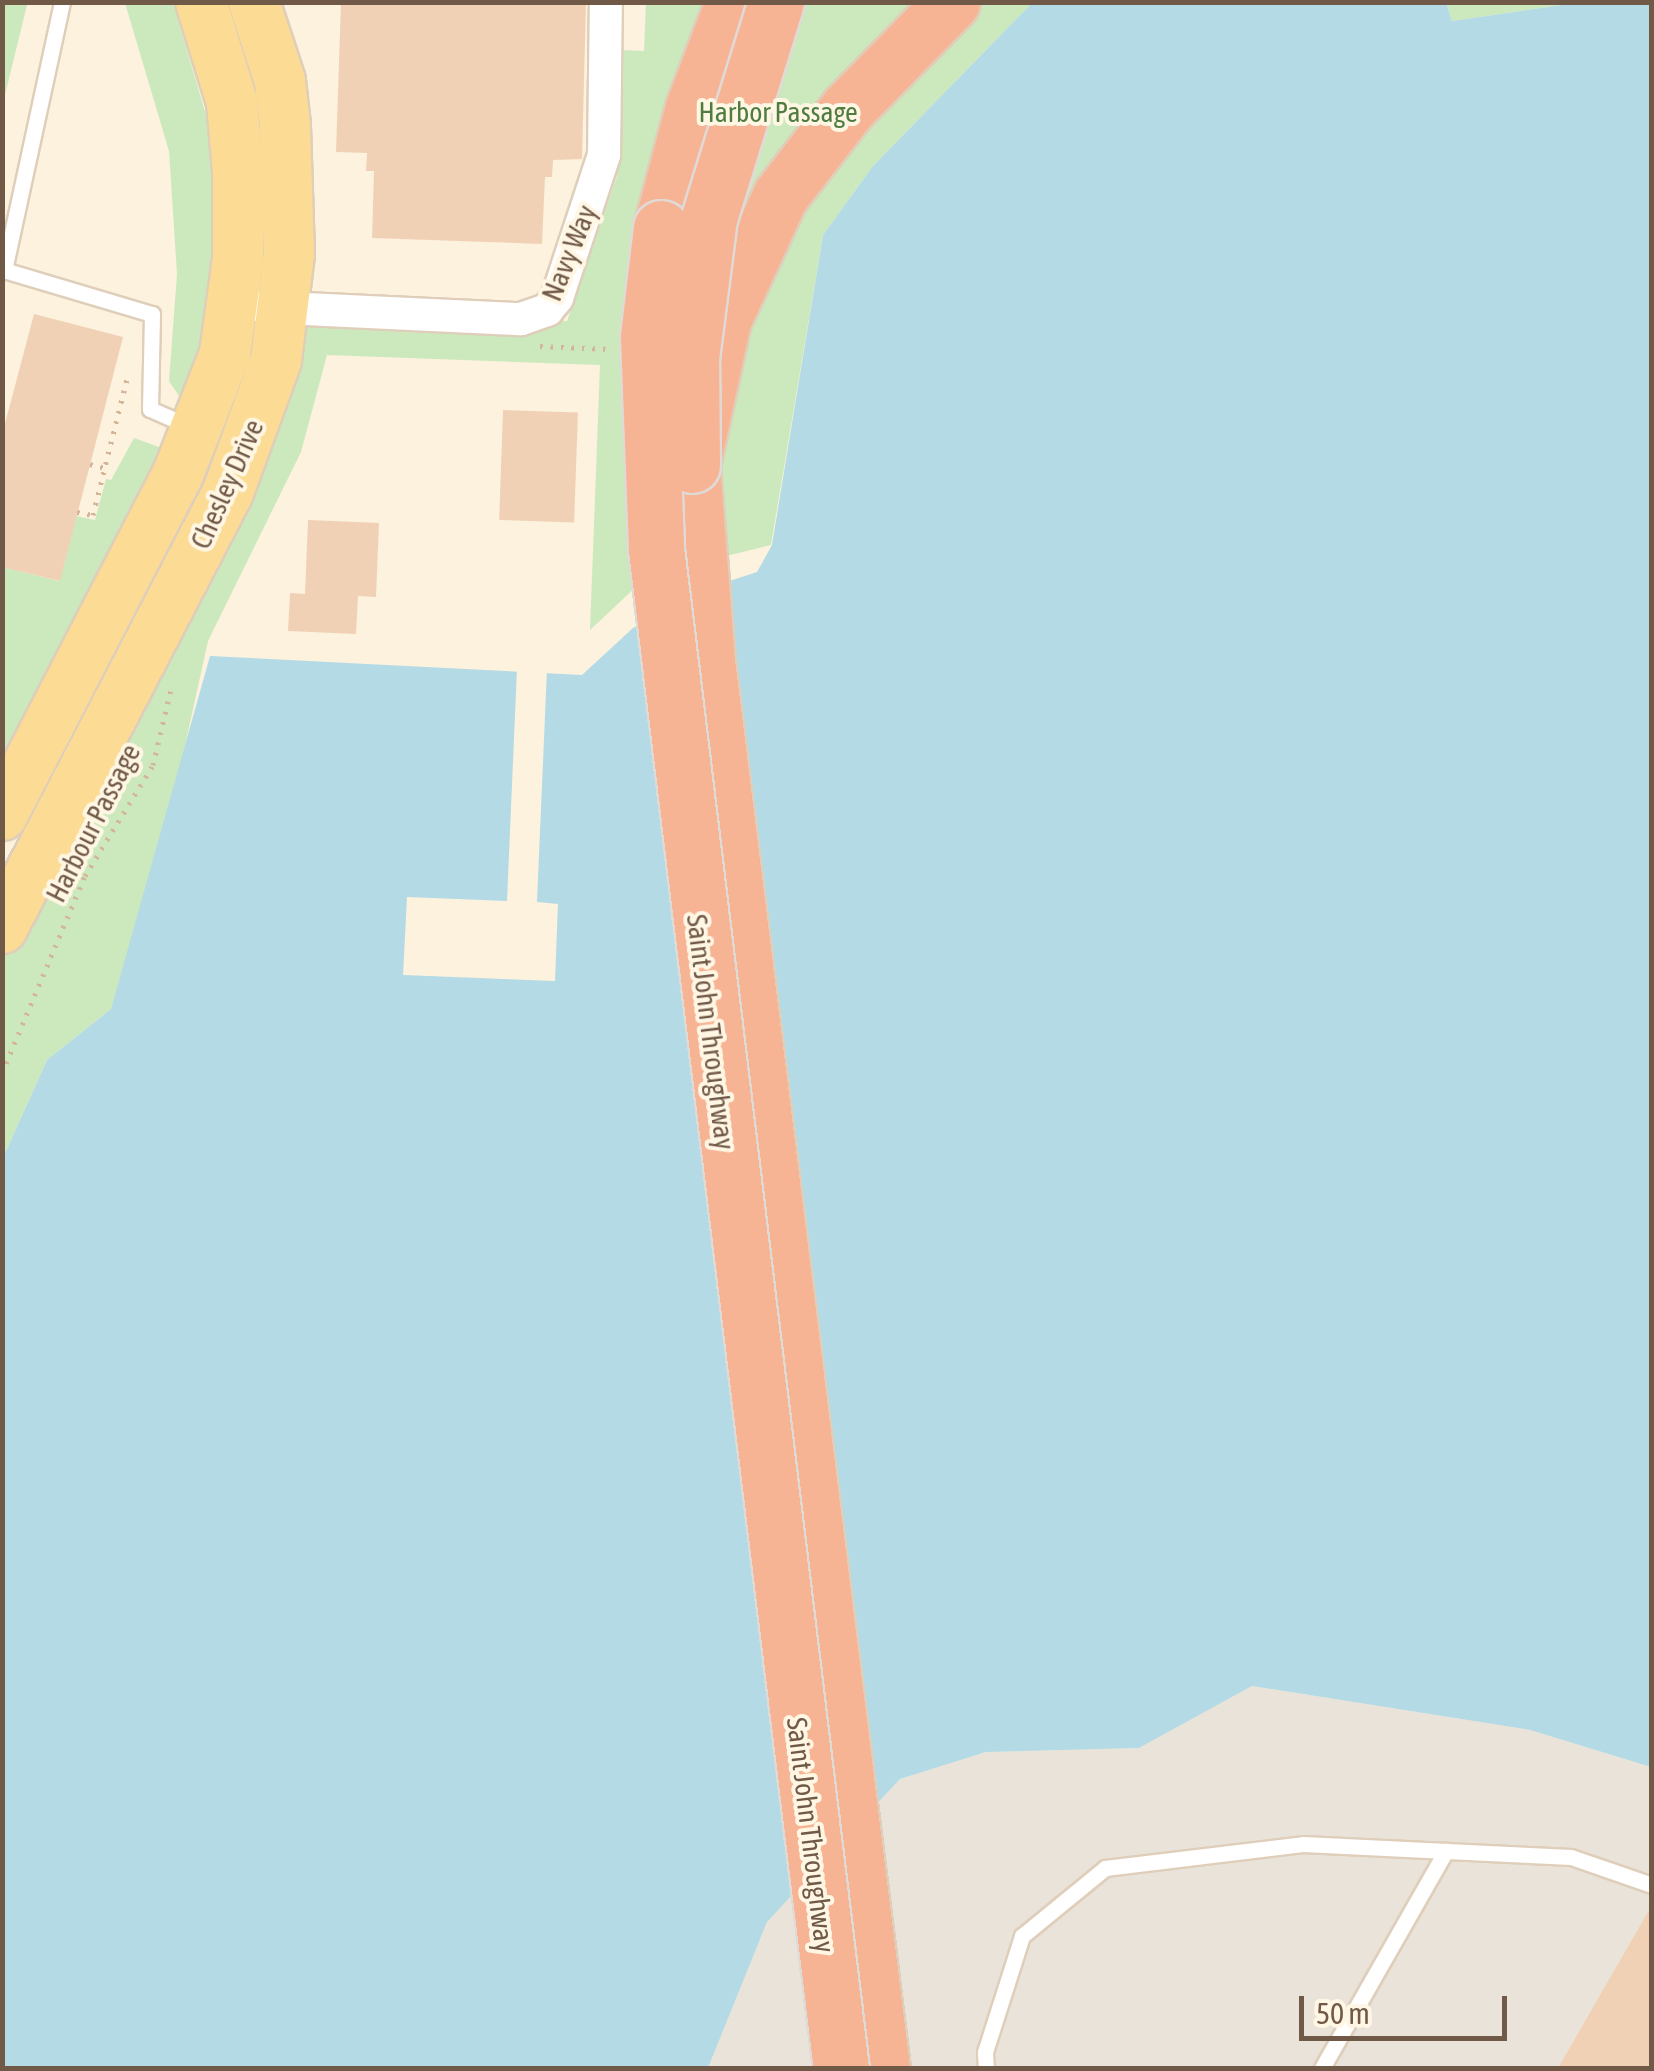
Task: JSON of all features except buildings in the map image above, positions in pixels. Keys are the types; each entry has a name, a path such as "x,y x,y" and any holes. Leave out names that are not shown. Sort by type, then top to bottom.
{"highway":[{"path":"661,228 670,104 702,2"},
{"name":"Saint John Throughway","path":"732,2 693,108 661,228 648,337 656,550 841,2068"},
{"name":"Saint John Throughway","path":"776,2 709,218 691,358 692,465 707,661 882,2068"},
{"path":"692,465 724,320 780,196 848,108 952,2"}],"main road":[{"name":"Chesley Drive","path":"2,815 221,439 240,215 232,102 201,2"},
{"name":"Chesley Drive","path":"2,928 221,439 286,308 286,125 280,81 254,2"}],"street":[{"name":"Navy Way","path":"234,306 521,319 548,310 557,298 604,156 606,2"}],"lane":[{"path":"62,2 4,270 145,310 156,323 146,384 150,408 221,439"},
{"path":"986,2068 985,2052 1022,1936 1105,1868 1303,1844 1570,1857 1652,1885"},
{"path":"1322,2068 1446,1850"}],"path":[{"path":"78,512 93,516 145,310"},
{"path":"533,346 611,349"},
{"path":"90,464 105,468"},
{"name":"Harbour Passage","path":"2,1073 84,876 153,764 175,677"}],"shaded area":[{"path":"1252,1686 1530,1730 1651,1767 1651,2068 708,2068 767,1922 900,1779 986,1752 1139,1748"}],"green space":[{"path":"1446,2 1575,3 1452,21"},
{"path":"2,3 27,5 3,103"},
{"path":"125,3 173,3 211,132 214,295 187,408 169,381 177,274 169,151"},
{"name":"Harbor Passage","path":"646,3 1032,3 873,166 823,235 771,545 669,570 637,586 590,630 600,365 327,355 301,452 208,641 173,800 111,1009 47,1060 3,1158 3,928 285,308 567,321 617,176 620,50 644,51"},
{"path":"134,438 170,451 3,773 3,567 59,581 76,516 95,520 106,479 111,480"}],"water":[{"path":"1446,2 1452,21 1575,3 1651,3 1651,1767 1530,1730 1252,1686 1139,1748 986,1752 900,1779 767,1922 708,2068 3,2068 3,1158 47,1060 111,1009 210,656 582,675 633,628 705,589 757,572 772,545 823,235 873,166 1032,3"}],"pier":[{"path":"517,668 547,669 537,902 558,904 555,981 403,975 407,897 507,901"}]}
